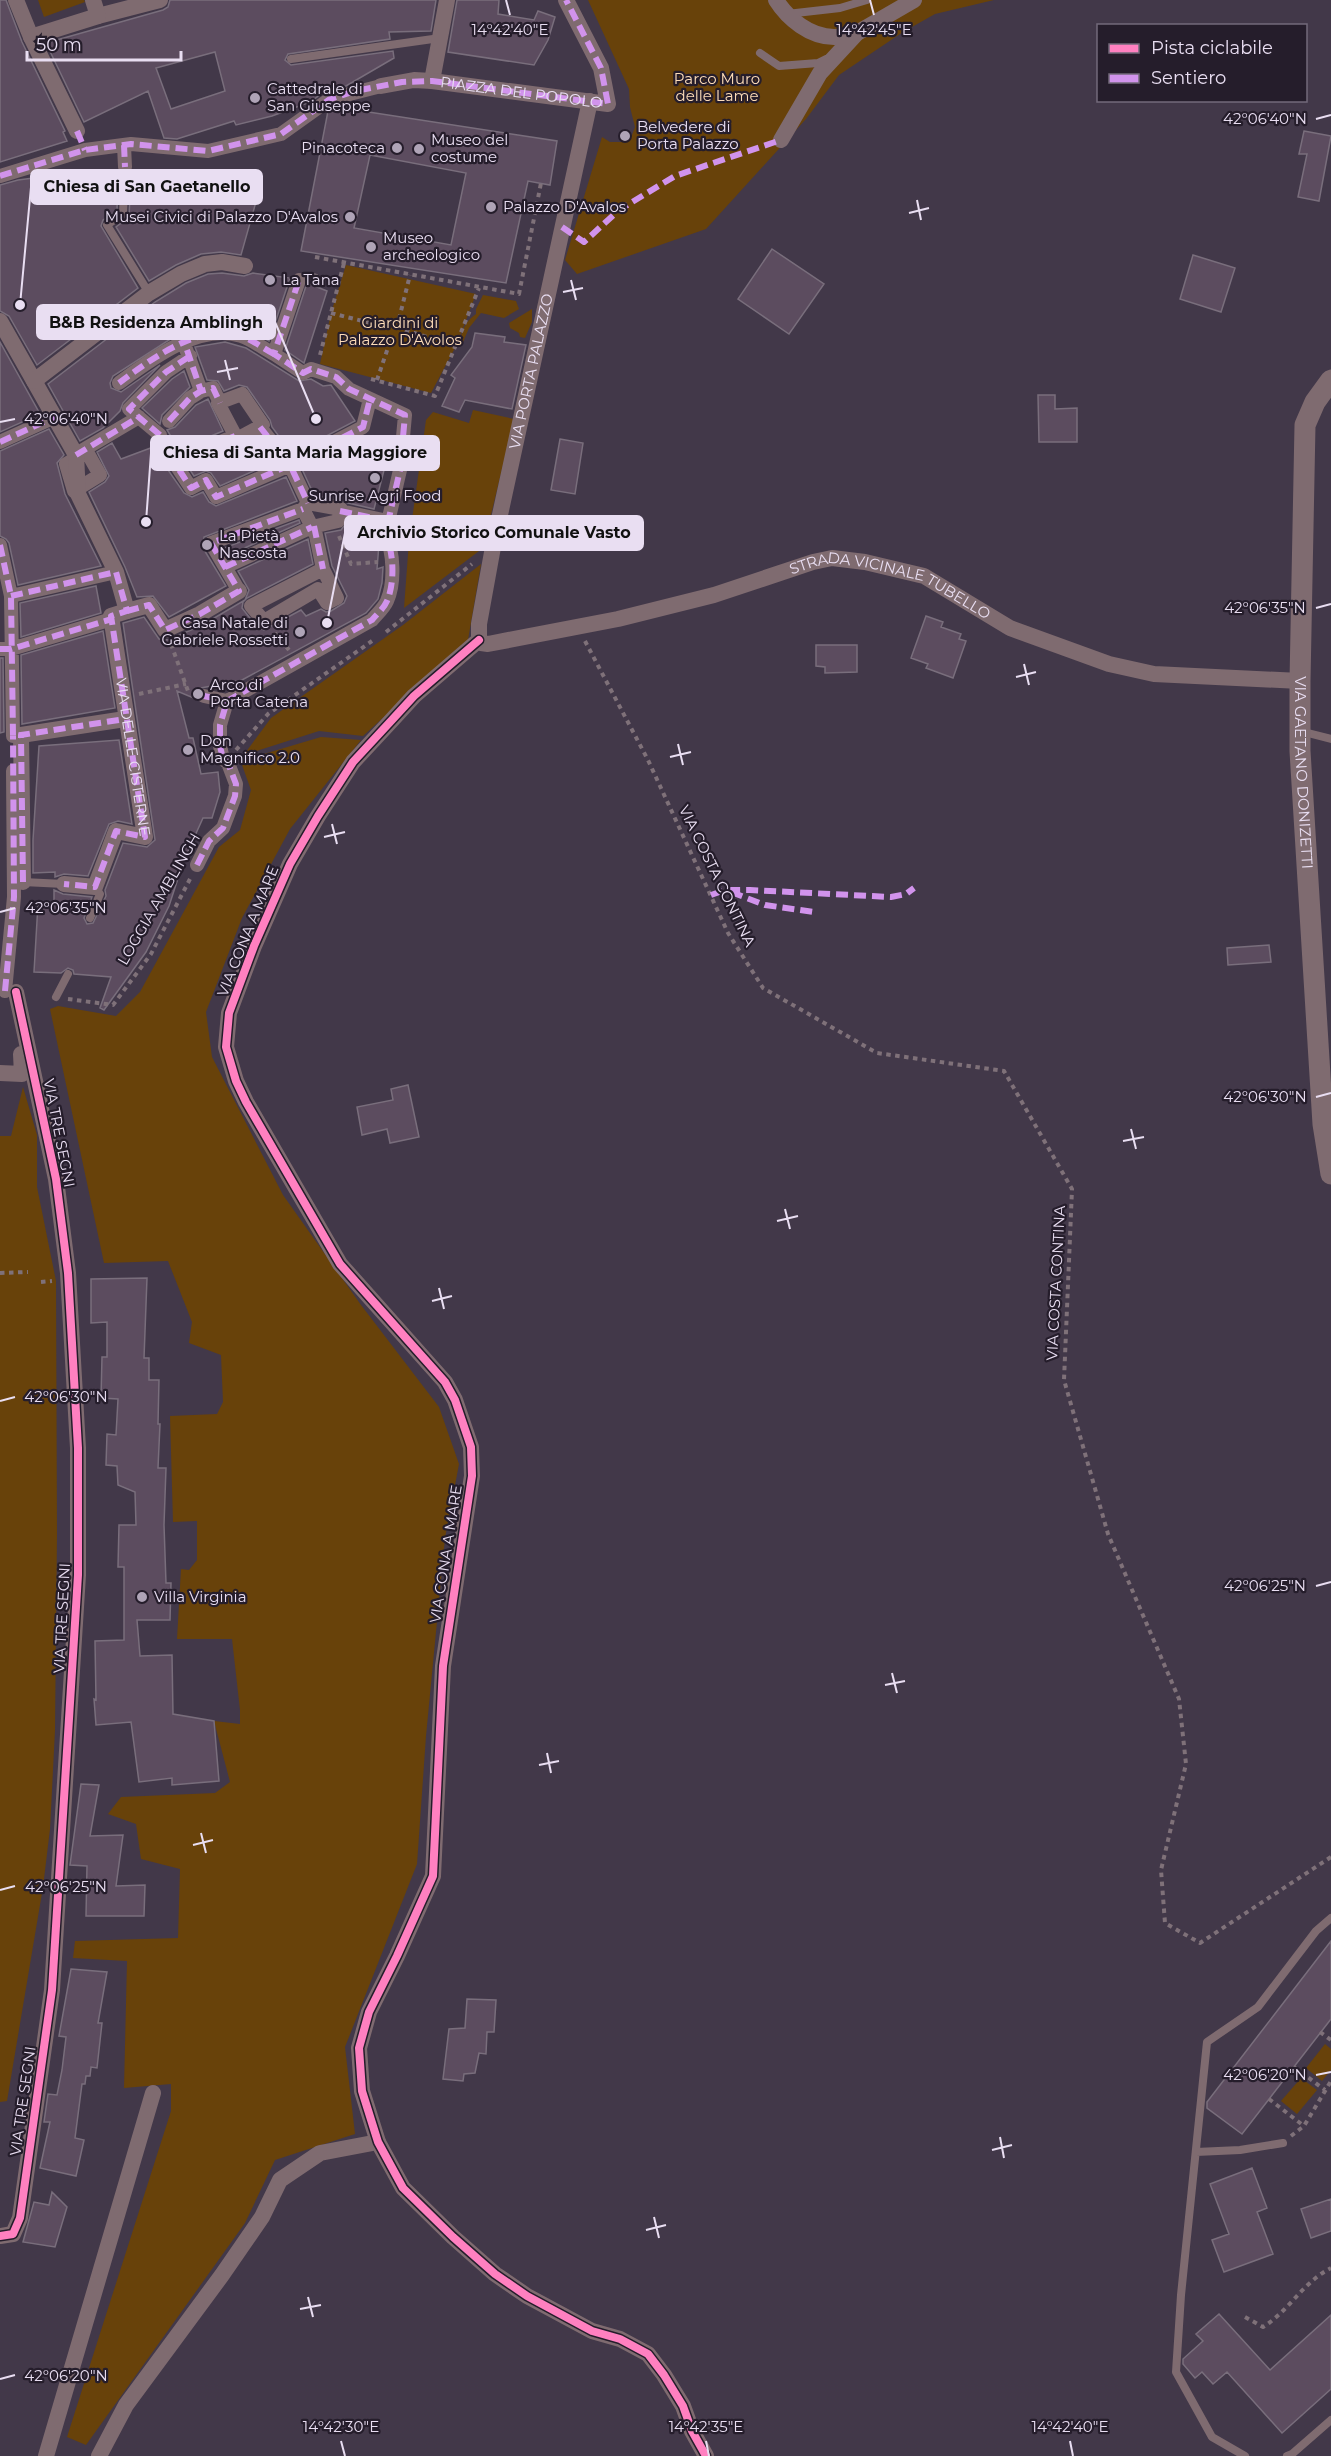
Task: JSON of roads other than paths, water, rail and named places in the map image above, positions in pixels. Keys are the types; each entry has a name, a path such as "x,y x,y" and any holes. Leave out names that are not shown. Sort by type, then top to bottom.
{"street":[{"path":"16,0 31,37 77,131 80,151"},
{"path":"31,37 95,8 160,0"},
{"path":"432,81 447,0"},
{"name":"PIAZZA DEL POPOLO","path":"381,86 414,80 432,81 608,104 601,68 566,0"},
{"path":"781,140 820,73 837,54 857,33 914,0"},
{"path":"781,7 807,30 820,36 835,37 857,33"},
{"path":"0,176 80,151 124,145 208,151 281,134 330,99 381,86"},
{"name":"VIA PORTA PALAZZO","path":"479,640 478,624 493,548 590,101"},
{"path":"124,145 125,167"},
{"path":"34,381 149,292 205,264 222,262 245,266"},
{"path":"274,354 299,280"},
{"path":"0,321 76,456 78,494 116,572 127,611"},
{"path":"119,383 182,342 212,334 240,336 303,373 311,369 336,377 349,390 405,415 400,470 385,535 391,546 391,591 386,603 372,620 299,662 242,691 228,701 204,696"},
{"path":"182,342 190,356 201,391"},
{"path":"76,456 134,413 166,372 190,356"},
{"name":"VIA GAETANO DONIZETTI","path":"1331,380 1315,402 1305,425 1300,681 1300,731 1323,1124 1331,1174"},
{"path":"169,421 190,398 201,391 213,388 220,403 218,403 237,439 263,426 242,394 220,403"},
{"path":"235,436 181,459 176,465 191,488 206,480 216,497 290,465 363,427 370,399"},
{"path":"134,413 160,435"},
{"path":"0,442 55,417"},
{"path":"260,427 290,465 313,527 323,569 337,598 327,603 318,589 265,620 251,606 323,569"},
{"path":"5,649 112,619 111,616 149,604 165,630 200,614 238,591 211,543 306,506 341,508 337,516"},
{"path":"225,567 337,516 388,521"},
{"path":"0,545 11,596 5,649 17,735 23,882"},
{"name":"STRADA VICINALE TUBELLO","path":"479,640 481,643 488,644 578,627 714,595 813,562 832,558 865,562 924,576 1010,628 1119,667 1154,674 1300,681"},
{"path":"11,596 116,572"},
{"name":"VIA DELLE CISTERNE","path":"95,887 116,831 145,837 125,718 112,619"},
{"name":"VIA CONA A MARE","path":"479,640 414,696 353,762 318,816 290,864 254,946 229,1013 226,1047 236,1081 246,1102 340,1264 445,1382 455,1400 471,1447 472,1476 443,1666 433,1875 369,2012 359,2048 362,2091 378,2142 403,2188 495,2274 562,2316 592,2331 620,2339 648,2354 664,2374 706,2456"},
{"name":"LOGGIA AMBLINGH","path":"197,865 209,841 223,828 231,811 236,783 228,763 223,759 220,732 222,713 228,701"},
{"path":"17,735 125,718"},
{"path":"0,1073 22,1074 7,991 14,897 17,735"},
{"path":"64,884 95,887"},
{"name":"VIA TRE SEGNI","path":"0,2236 13,2234 20,2218 52,1990 78,1575 78,1448 68,1273 56,1179 7,991"},
{"path":"46,2456 153,2092"},
{"path":"99,2456 126,2405 236,2256 262,2217 280,2180 320,2152 378,2142"}],"lane":[{"path":"781,7 840,8 867,0"},
{"path":"291,59 440,38"},
{"path":"760,53 779,66 818,63 837,54"},
{"path":"125,167 123,214 107,225 149,292"},
{"path":"238,591 242,590 253,605"},
{"path":"1300,731 1331,739"},
{"path":"23,882 64,884"},
{"path":"90,918 100,894 95,887"},
{"path":"56,997 68,974"},
{"path":"1245,2456 1212,2436 1176,2372 1181,2295 1207,2042 1258,2007 1317,1931 1331,1918"},
{"path":"1196,2152 1240,2150 1283,2143"},
{"path":"1287,2456 1331,2420"}],"place":[{"name":"Cattedrale di San Giuseppe","path":"255,98"},
{"name":"Belvedere di Porta Palazzo","path":"625,136"},
{"name":"Pinacoteca","path":"397,148"},
{"name":"Museo del costume","path":"419,149"},
{"name":"Palazzo D'Avalos","path":"491,207"},
{"name":"Musei Civici di Palazzo D'Avalos","path":"350,217"},
{"name":"Museo archeologico","path":"371,247"},
{"name":"La Tana","path":"270,280"},
{"name":"Chiesa di San Gaetanello","path":"20,305"},
{"name":"B&B Residenza Amblingh","path":"316,419"},
{"name":"Sunrise Agri Food","path":"375,478"},
{"name":"Chiesa di Santa Maria Maggiore","path":"146,522"},
{"name":"La Pietà Nascosta","path":"207,545"},
{"name":"Archivio Storico Comunale Vasto","path":"327,623"},
{"name":"Casa Natale di Gabriele Rossetti","path":"300,632"},
{"name":"Arco di Porta Catena","path":"198,694"},
{"name":"Don Magnifico 2.0","path":"188,750"},
{"name":"Villa Virginia","path":"142,1597"}],"park label":[{"name":"Parco Muro delle Lame","path":"717,88"},
{"name":"Giardini di Palazzo D'Avolos","path":"400,332"}]}
